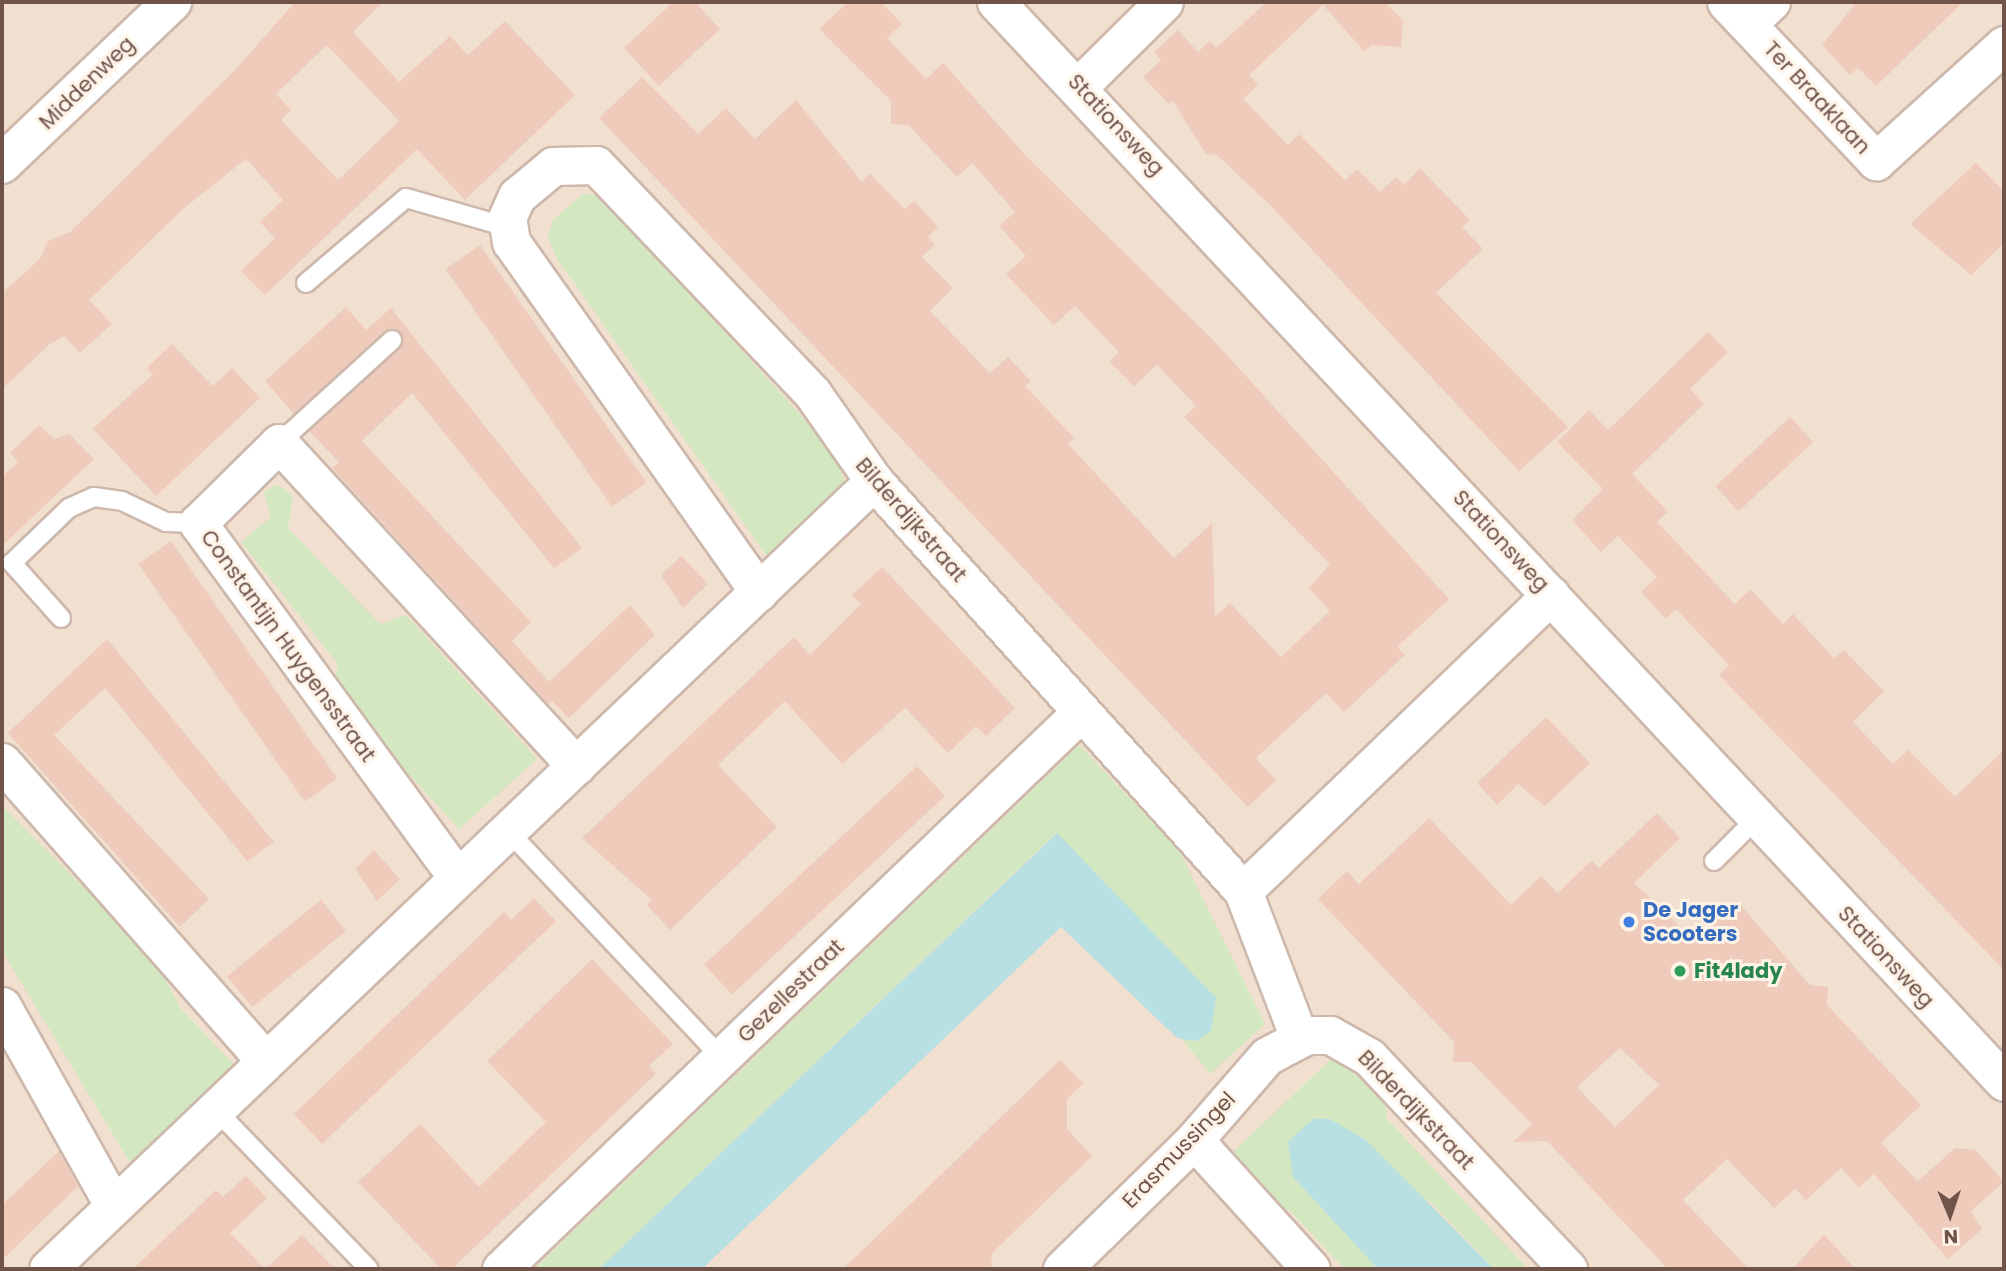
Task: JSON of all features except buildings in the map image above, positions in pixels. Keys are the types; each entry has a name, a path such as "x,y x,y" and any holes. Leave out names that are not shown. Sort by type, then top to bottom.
{"street":[{"name":"Middenweg","path":"2,164 172,2"},
{"name":"Stationsweg","path":"996,2 1080,85 2004,1082"},
{"path":"1080,85 1164,2"},
{"name":"Ter Braaklaan","path":"1748,9 1876,161 2004,45"},
{"name":"Bilderdijkstraat","path":"508,227 517,196 533,177 575,162 596,165 813,394 874,481 1243,891 1300,1038 1330,1035 1368,1057 1568,1269"},
{"path":"508,227 511,242 759,592"},
{"path":"279,443 576,766"},
{"name":"Constantijn Huygensstraat","path":"279,443 198,523 457,877"},
{"path":"48,1269 874,481"},
{"path":"1243,891 1551,595"},
{"name":"Gezellestraat","path":"502,1269 1081,712"},
{"path":"2,762 265,1060"},
{"path":"2,1006 113,1205"},
{"name":"Erasmussingel","path":"1062,1269 1194,1140 1267,1056 1300,1038"},
{"path":"1194,1140 1311,1269"}],"lane":[{"path":"306,283 405,198 508,227"},
{"path":"279,443 392,341"},
{"path":"61,618 12,563 69,508 94,497 113,499 166,522 198,523"},
{"path":"1714,861 1757,818"},
{"path":"507,830 722,1058"},
{"path":"214,1108 369,1269"}],"shaded area":[{"path":"2,2 2004,2 2004,1269 2,1269"}],"green space":[{"path":"584,193 602,197 834,452 846,485 769,559 557,259 548,237 553,220"},
{"path":"277,484 293,496 288,528 380,624 406,615 537,759 459,829 332,690 338,664 241,542 271,517 264,492"},
{"path":"1079,745 1179,850 1265,1024 1210,1074 1182,1039 1196,1041 1056,833 599,1269 534,1269"},
{"path":"2,806 152,955 182,1010 238,1069 134,1169 2,951"},
{"path":"1330,1060 1347,1064 1386,1100 1387,1119 1528,1269 1494,1269 1431,1202 1293,1177 1378,1269 1345,1269 1289,1210 1277,1210 1233,1160 1234,1151"}],"water":[{"path":"1057,833 1216,998 1211,1031 1196,1041 1177,1038 1061,927 702,1269 599,1269"},
{"path":"1313,1119 1330,1119 1366,1140 1494,1269 1378,1269 1293,1177 1288,1142"}],"place":[{"name":"De Jager Scooters","path":"1629,922"},
{"name":"Fit4lady","path":"1680,971"}]}
